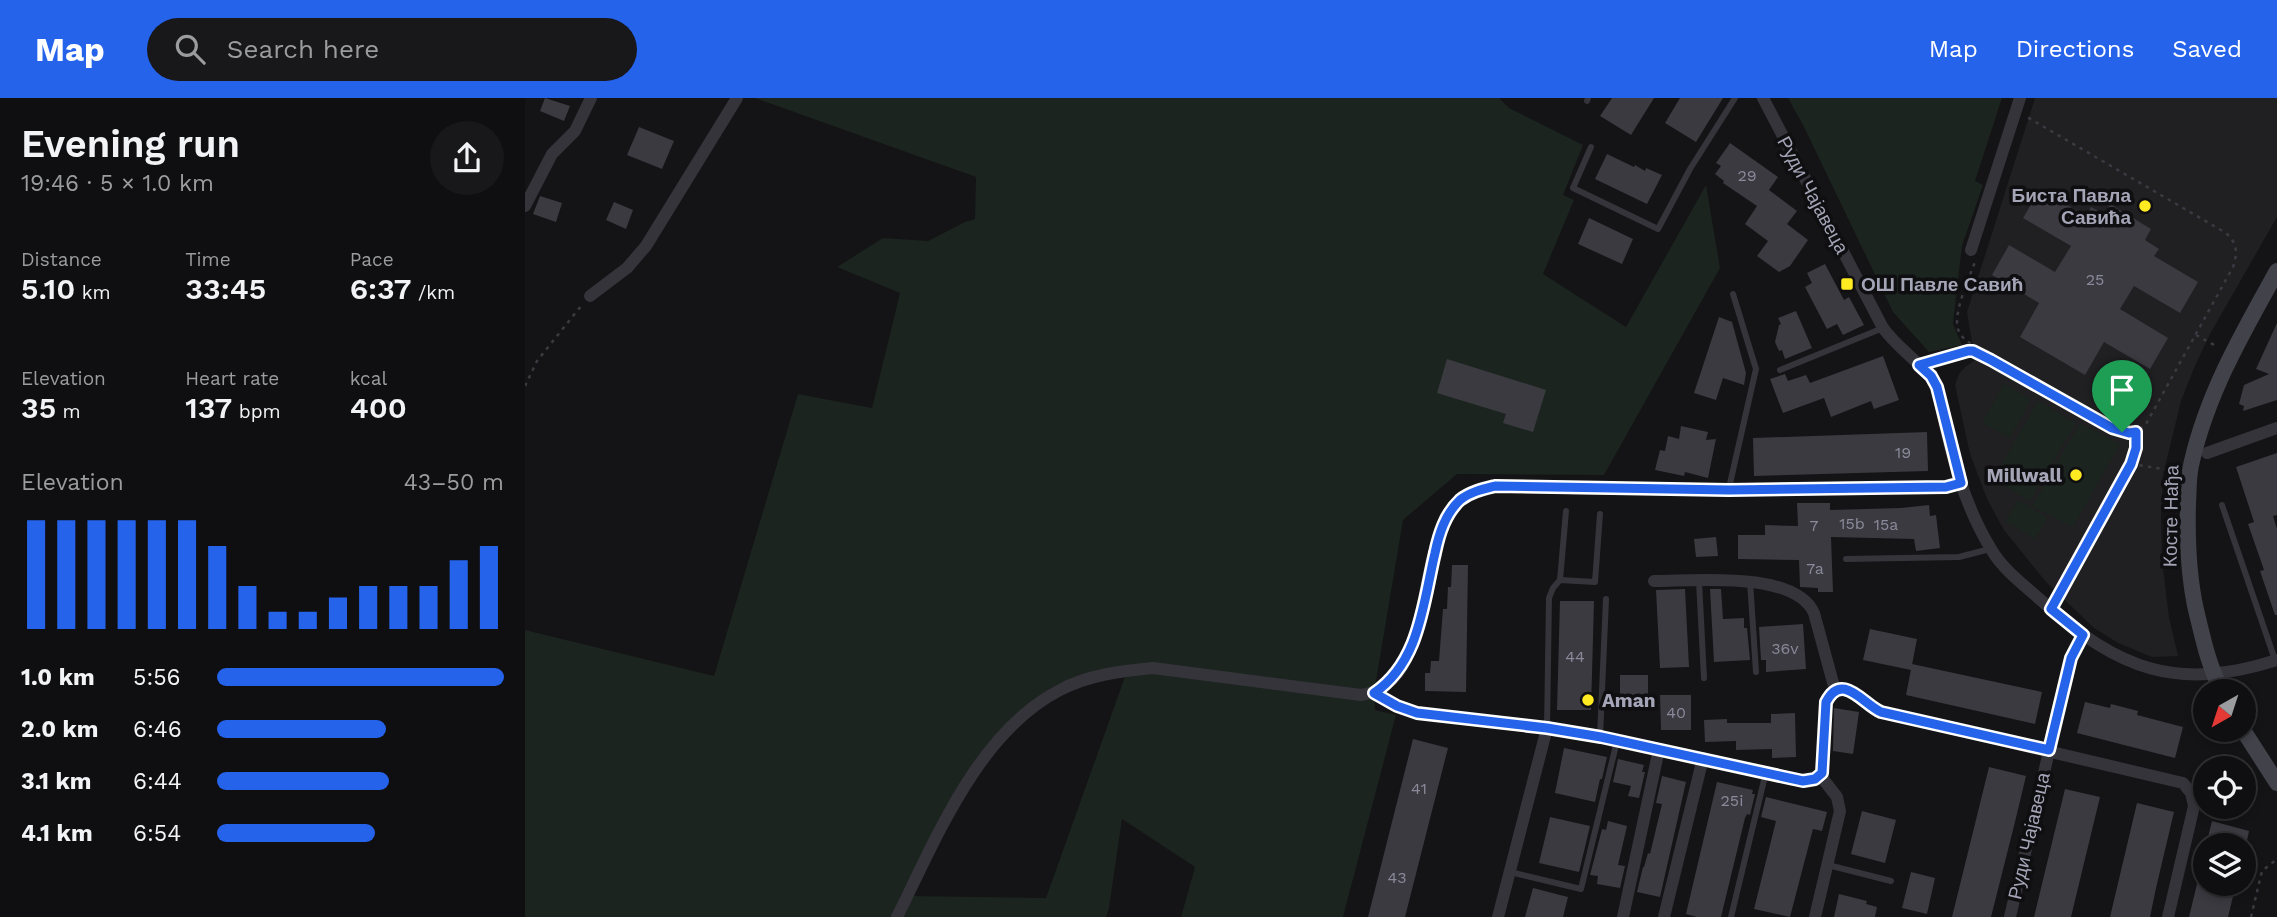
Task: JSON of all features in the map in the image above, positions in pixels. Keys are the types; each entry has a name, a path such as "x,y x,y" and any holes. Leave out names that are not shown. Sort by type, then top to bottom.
{"street":[{"path":"525,206 552,154 575,131 591,98"},
{"path":"590,296 627,268 646,246 737,98"},
{"name":"Руди Чајавеца","path":"1763,98 1882,328 1891,340 1931,376 1937,387 1961,483 1990,549 2011,574 2083,635 2122,659 2142,666 2162,671 2213,675 2276,660"},
{"path":"1971,250 2019,98"},
{"name":"Косте Нађа","path":"2215,679 2192,588 2187,544 2189,473 2203,420 2231,354 2277,271"},
{"path":"2207,453 2277,428"},
{"path":"897,917 964,787 988,752 1025,714 1060,690 1091,678 1153,668 1361,695 1374,693 1385,685 1411,649 1438,540 1446,519 1461,500 1481,489 1495,486 1729,490 1946,487 1961,483"},
{"path":"1654,581 1771,583 1800,597 1811,607 1823,640 1835,690"},
{"name":"Руди Чајавеца","path":"2010,917 2071,658 2083,635"},
{"path":"1374,693 1417,713 1601,737 1803,781 1815,779 1823,768 1826,702 1835,690"},
{"path":"1835,690 1855,693 1881,712 2183,783 2192,793 2194,806 2168,917"},
{"path":"1498,917 1547,728"},
{"path":"2251,742 2277,783"},
{"path":"1623,917 1659,749"},
{"path":"1664,917 1703,758"},
{"path":"1815,917 1840,811 1833,790 1820,775"}],"lane":[{"path":"1591,147 1573,188 1658,229 1690,169 1734,98"},
{"path":"1729,490 1756,369 1733,294"},
{"path":"1780,370 1882,328"},
{"path":"2222,505 2276,660"},
{"path":"1547,728 1549,598 1560,580 1566,511"},
{"path":"1560,580 1595,582 1600,514"},
{"path":"1846,559 1959,557 1990,549"},
{"path":"1699,581 1704,678"},
{"path":"1750,582 1756,672"},
{"path":"1601,737 1606,599"},
{"path":"1510,872 1581,889 1618,740"},
{"path":"1731,917 1766,772"},
{"path":"1828,865 1891,881"}],"path":[{"path":"1919,365 1973,351 2112,428 2129,433 2136,432 2146,424 2233,267 2236,247 2233,240 2216,226 2022,115"},
{"path":"525,386 537,361 590,296"},
{"path":"2196,335 2231,354"},
{"path":"2051,609 2131,464 2136,448 2136,432"},
{"path":"2131,464 2174,470"},
{"path":"2251,917 2262,871 2277,859"}],"shaded area":[{"path":"755,98 1499,98 1509,108 1583,145 1563,195 1574,200 1543,274 1626,327 1706,185 1720,268 1604,475 1457,474 1403,520 1374,693 1375,710 1396,715 1343,917 1181,917 1195,867 1122,819 1106,917 525,917 525,630 714,676 798,394 872,408 900,293 837,267 883,238 928,241 975,219 976,177","holes":["1127,671 1046,898 908,896 964,787 1041,702"]},
{"path":"1788,98 2002,98 1975,181 1983,185 1962,246 1953,324 1962,345 1929,352 1893,312"},
{"path":"2035,98 2277,98 2277,217 2210,334 2194,368 2181,401 2163,475 2162,560 2169,617 2178,656 2152,657 2118,643 2094,628 2046,582 2004,530 1987,499 1970,454 1955,385 1959,374 1975,360 1967,312"},
{"path":"2004,384 2031,399 2010,438 1982,423"},
{"path":"2038,401 2076,423 2030,501 1993,479"},
{"name":"Millwall","path":"2080,423 2120,444 2073,527 2032,506"},
{"path":"2018,500 2048,518 2035,539 2005,521"}],"building":[{"path":"545,98 570,106 564,121 540,111"},
{"path":"1612,98 1654,98 1631,135 1600,116"},
{"path":"1680,98 1723,98 1696,142 1665,123"},
{"path":"639,127 674,141 662,169 627,155"},
{"path":"1730,143 1778,177 1769,190 1797,211 1787,224 1808,240 1790,266 1779,272 1757,256 1768,241 1745,224 1757,206 1723,183 1715,174 1721,166 1716,163"},
{"path":"1607,154 1634,167 1635,165 1645,171 1646,168 1662,175 1647,204 1595,179"},
{"path":"2040,189 2086,216 2091,207 2104,214 2110,204 2151,229 2145,240 2159,249 2154,256 2198,282 2180,313 2134,286 2120,309 2168,338 2150,369 2104,342 2085,375 2020,337 2039,303 1992,275 2009,245 2055,272 2071,246 2023,218"},
{"path":"540,196 562,203 556,222 533,214"},
{"path":"614,202 633,210 626,229 606,220"},
{"path":"1589,218 1633,239 1622,264 1578,244"},
{"path":"1825,264 1844,300 1849,297 1864,325 1843,335 1837,324 1827,329 1805,287 1812,283 1807,273"},
{"path":"1796,311 1812,348 1785,359 1775,342 1781,324 1778,318"},
{"path":"1719,317 1732,322 1746,373 1744,385 1723,378 1716,400 1694,393"},
{"path":"2277,323 2277,400 2243,411 2244,406 2239,404 2244,385 2269,374 2256,369"},
{"path":"1883,356 1899,400 1874,409 1871,401 1831,417 1824,398 1783,413 1770,379 1785,374 1788,381 1806,375 1810,383"},
{"path":"1447,359 1546,390 1533,432 1503,423 1506,414 1437,393"},
{"path":"1681,426 1708,432 1706,440 1716,439 1708,478 1685,472 1684,476 1655,470 1660,450 1665,451 1668,436 1679,439"},
{"path":"1927,432 1928,471 1754,476 1753,438"},
{"path":"2277,453 2277,515 2273,516 2277,529 2275,615 2260,571 2264,570 2248,524 2254,522 2236,467"},
{"path":"1797,503 1830,503 1830,510 1929,505 1930,516 1936,515 1940,548 1916,551 1914,539 1831,537 1833,592 1818,592 1818,588 1800,587 1799,560 1738,559 1738,535 1765,535 1765,525 1798,526"},
{"path":"1716,537 1718,556 1696,557 1694,539"},
{"path":"1452,565 1468,565 1466,692 1425,691 1425,673 1430,673 1431,661 1439,661 1443,609 1447,609"},
{"path":"1685,589 1689,667 1660,668 1656,590"},
{"path":"1710,589 1721,589 1723,619 1744,618 1750,660 1714,662"},
{"path":"1560,601 1594,601 1591,710 1557,710"},
{"path":"1803,624 1806,669 1766,672 1766,660 1761,660 1759,627"},
{"path":"1870,629 1917,639 1911,670 1863,660"},
{"path":"1912,664 2042,692 2035,724 1906,695"},
{"path":"1620,675 1648,675 1648,704 1620,704"},
{"path":"1660,695 1691,695 1691,730 1661,730"},
{"path":"2085,702 2110,708 2111,704 2138,711 2137,715 2183,727 2175,758 2077,733"},
{"path":"1834,708 1859,712 1853,754 1833,751"},
{"path":"1795,713 1796,757 1772,758 1772,749 1736,750 1736,741 1705,742 1704,720 1771,723 1771,714"},
{"path":"1413,739 1448,748 1405,917 1368,917"},
{"path":"1564,748 1607,757 1595,802 1555,793"},
{"path":"1618,759 1644,765 1639,798 1628,796 1631,786 1613,782"},
{"path":"1989,767 2026,776 2014,826 1991,917 1952,917"},
{"path":"1662,776 1686,782 1660,897 1637,892 1643,867 1648,853 1650,854 1662,804 1656,803"},
{"path":"1717,782 1753,790 1752,794 1755,794 1750,815 1747,814 1745,818 1721,917 1697,917 1686,914"},
{"path":"2065,789 2100,797 2071,917 2034,917"},
{"path":"1766,797 1827,812 1822,831 1813,829 1790,917 1754,909 1776,821 1761,817"},
{"path":"2137,803 2174,812 2150,917 2110,917"},
{"path":"1862,811 1896,820 1885,863 1851,854"},
{"path":"1550,817 1590,826 1579,872 1539,863"},
{"path":"1608,821 1627,826 1618,865 1625,866 1620,888 1597,884 1598,876 1590,875 1602,829 1606,830"},
{"path":"2212,821 2249,831 2249,833 2209,833"},
{"path":"1911,872 1935,878 1927,914 1902,908"},
{"path":"1533,888 1568,897 1563,917 1525,917"},
{"path":"1839,894 1867,901 1866,904 1877,907 1875,917 1834,917"},
{"path":"2194,896 2233,896 2228,917 2189,917"}],"place":[{"name":"Биста Павла Савића","path":"2145,206"},
{"name":"ОШ Павле Савић","path":"1847,284"},
{"name":"Millwall","path":"2076,475"},
{"name":"Aman","path":"1588,700"}],"route":[{"path":"1968,351 1991,360 2122,432 2136,432 2136,448 2131,464 2051,609 2083,635 2071,658 2049,750 1881,712 1860,695 1848,690 1835,690 1826,702 1822,773 1815,779 1803,781 1601,737 1417,713 1388,702 1374,693 1401,667 1411,649 1438,540 1446,519 1461,500 1481,489 1495,486 1729,490 1955,485 1961,483 1937,387 1931,376 1919,365 1968,351"}]}
